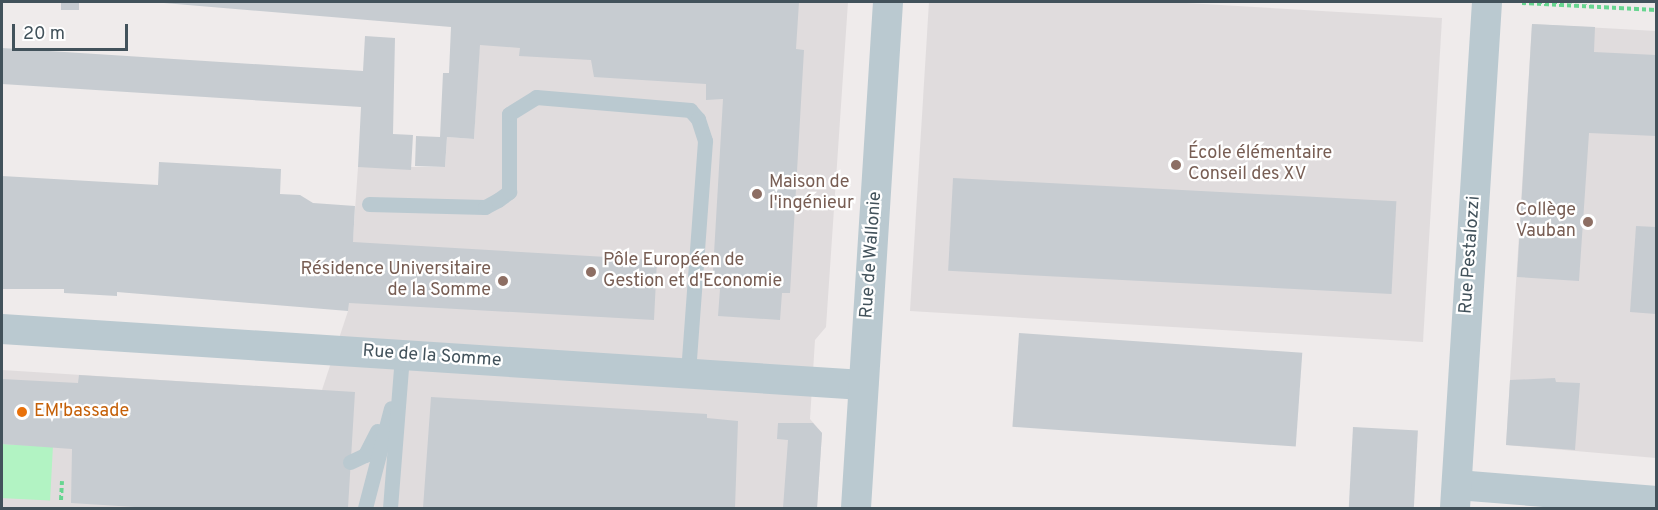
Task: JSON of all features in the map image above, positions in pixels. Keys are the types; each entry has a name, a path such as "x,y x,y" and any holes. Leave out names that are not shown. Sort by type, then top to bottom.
{"street":[{"name":"Rue de Wallonie","path":"856,508 888,2"},
{"name":"Rue Pestalozzi","path":"1456,497 1500,2"},
{"name":"Rue de la Somme","path":"2,329 863,385"},
{"path":"1456,497 1656,501"}],"lane":[{"path":"369,204 485,207 498,200 508,192 509,114 536,97 690,110 698,119 705,141 688,373"},
{"path":"390,508 402,355"},
{"path":"350,462 365,455 398,394"},
{"path":"365,508 388,416"}],"path":[{"path":"1500,2 1656,10"},
{"path":"61,500 62,481"}],"shaded area":[{"name":"Pôle Européen de Gestion et d'Economie","path":"482,2 848,2 826,327 815,340 810,419 822,433 817,508 2,508 2,370 322,390 348,311 358,167 445,167 447,137 474,139"},
{"name":"École élémentaire Conseil des XV","path":"929,2 1169,2 1442,18 1423,342 910,311"},
{"name":"Collège Vauban","path":"1532,24 1656,31 1656,458 1506,445"}],"green space":[{"path":"2,444 53,447 50,501 2,498"}],"building":[{"path":"61,2 79,2 79,10 61,10"},
{"name":"Maison de l'ingénieur","path":"152,2 799,2 796,49 804,50 790,293 782,293 780,320 718,316 720,289 712,288 723,99 706,100 706,84 594,77 591,60 519,56 520,48 480,45 474,139 447,137 445,167 415,166 416,136 440,137 443,73 449,73 451,27"},
{"path":"1532,24 1595,27 1594,52 1656,55 1656,136 1589,133 1579,281 1517,277"},
{"path":"365,36 395,38 393,134 413,135 411,170 358,167 361,107 2,84 2,48 363,71"},
{"path":"159,162 281,169 280,194 300,195 313,203 355,206 353,242 657,260 654,320 349,303 348,311 117,292 117,296 64,293 64,289 2,289 2,176 158,185"},
{"path":"953,178 1396,201 1392,294 948,271"},
{"path":"1636,226 1656,227 1656,314 1630,312"},
{"path":"1019,333 1302,353 1296,447 1012,427"},
{"path":"79,375 355,392 348,508 151,508 71,503 72,449 2,444 2,379 78,383"},
{"path":"1555,378 1556,382 1580,383 1575,450 1506,445 1510,380"},
{"path":"431,397 707,414 707,418 738,421 735,508 423,508"},
{"path":"778,423 813,423 822,433 817,508 783,508 788,440 777,439"},
{"path":"1353,427 1418,430 1414,508 1349,508"}],"place":[{"name":"École élémentaire Conseil des XV","path":"1176,165"},
{"name":"Maison de l'ingénieur","path":"757,194"},
{"name":"Collège Vauban","path":"1588,222"},
{"name":"Pôle Européen de Gestion et d'Economie","path":"591,272"},
{"name":"Résidence Universitaire de la Somme","path":"503,281"},
{"name":"EM'bassade","path":"22,412"}]}
